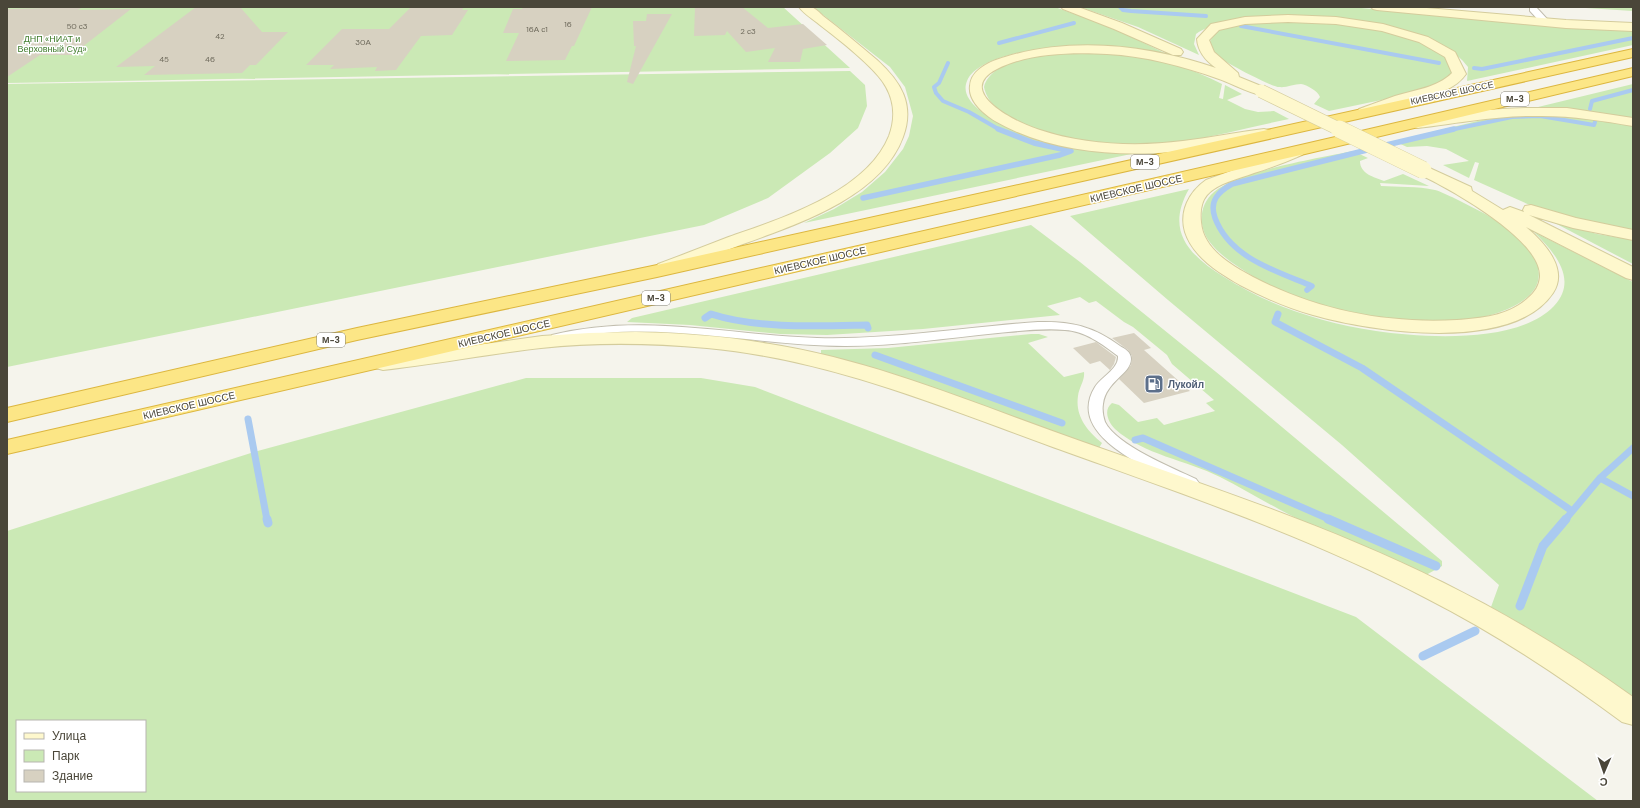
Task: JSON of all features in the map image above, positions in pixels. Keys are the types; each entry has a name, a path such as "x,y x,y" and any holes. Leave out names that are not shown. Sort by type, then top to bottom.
{"highway":[{"name":"КИЕВСКОЕ ШОССЕ","path":"7,415 357,334 656,271 1633,53"},
{"name":"КИЕВСКОЕ ШОССЕ","path":"7,447 1305,149 1397,126 1633,72"}],"main road":[{"path":"656,271 783,224 829,202 864,179 880,164 893,145 898,132 901,113 899,100 892,84 886,76 863,54 805,7"},
{"path":"1067,7 1140,35 1238,80 1570,241 1633,274"},
{"path":"1377,7 1545,22 1633,27"},
{"path":"1238,80 1212,58 1205,49 1203,35 1210,28 1222,22 1240,17 1258,15 1315,15 1381,25 1413,34 1438,45 1453,57 1458,65 1459,74 1447,85 1400,99 1364,112"},
{"path":"1238,80 1151,55 1116,50 1076,49 1031,54 1003,61 984,72 978,80 977,87 979,98 982,102 994,114 1006,121 1041,135 1079,143 1118,148 1159,148 1275,132"},
{"path":"1397,126 1496,114 1536,111 1584,114 1633,122"},
{"path":"1305,149 1219,181 1206,188 1194,204 1192,213 1192,228 1199,242 1210,256 1247,281 1280,297 1337,315 1407,326 1479,324 1497,321 1514,315 1530,307 1543,294 1549,282 1549,274 1546,262 1533,244 1513,226 1452,184"},
{"path":"1452,184 1559,219 1633,235"},
{"path":"359,366 526,344 610,338 686,340 734,344 806,357 863,373 947,400 1235,505 1325,540 1423,584 1461,604 1556,660 1633,713"}],"lane":[{"path":"1533,9 1545,22"},
{"path":"526,344 585,332 612,329 670,330 799,341 846,342 1034,326 1077,328 1097,335 1124,355 1125,358 1124,363 1104,383 1100,390 1095,413 1100,428 1123,447 1235,505"},
{"path":"7,408 62,403"}],"green space":[{"name":"ДНП «НИАТ и Верховный Суд»","path":"7,7 783,7 850,68 7,83"},
{"path":"813,7 1055,7 1115,29 1175,58 1081,46 1036,49 1001,57 974,71 967,81 966,88 970,101 987,116 999,123 1136,153 804,223 834,209 862,192 885,172 903,149 909,136 913,116 905,87 890,67"},
{"path":"1080,7 1350,7 1577,27 1633,29 1633,45 1467,81 1468,67 1448,49 1417,35 1379,24 1336,18 1294,16 1254,17 1220,23 1196,34 1194,44 1199,55 1138,27"},
{"path":"1570,7 1633,7 1633,11"},
{"path":"1266,17 1386,29 1433,47 1451,62 1452,74 1442,82 1410,94 1329,111 1314,104 1320,97 1309,87 1301,84 1282,87 1275,86 1230,64 1219,57 1214,51 1210,41 1217,31"},
{"path":"1060,53 1135,55 1174,64 1222,84 1219,98 1223,99 1225,85 1242,94 1227,100 1245,109 1258,112 1274,111 1289,119 1199,139 1166,144 1125,145 1084,141 1044,132 1025,125 1006,115 994,106 986,94 984,87 988,78 995,71 1016,61"},
{"path":"850,71 865,85 867,106 858,128 830,153 768,198 704,225 7,367 7,84"},
{"path":"1633,84 1633,119 1573,110 1538,107"},
{"path":"1528,115 1574,116 1633,126 1633,231 1577,220 1532,206 1474,180 1479,163 1475,162 1469,178 1443,165 1469,161 1446,149 1427,146 1407,147 1394,141 1482,120"},
{"path":"1353,151 1368,158 1360,161 1362,169 1372,176 1384,181 1403,174 1429,186 1380,183 1381,186 1414,187 1437,191 1477,209 1501,223 1529,250 1536,261 1539,277 1534,290 1524,300 1509,308 1492,315 1475,319 1446,322 1392,319 1365,315 1313,303 1263,282 1227,259 1216,249 1205,235 1202,215 1205,203 1214,192 1225,184 1280,166"},
{"path":"1189,189 1182,204 1179,217 1180,230 1191,251 1200,260 1211,269 1259,297 1297,312 1356,328 1419,335 1470,335 1518,327 1538,318 1554,306 1561,296 1564,286 1564,276 1556,257 1534,232 1633,282 1633,698 1526,627 1491,607 1499,585 1342,445 1070,216"},
{"path":"1551,221 1597,234 1633,240 1633,264"},
{"path":"1031,225 1080,262 1221,376 1442,561 1442,566 1426,575 1298,519 1207,471 1152,451 1126,438 1110,423 1107,412 1112,403 1119,405 1138,422 1157,418 1164,425 1215,411 1206,403 1214,400 1172,364 1167,355 1133,327 1096,301 1089,303 1080,297 1047,306 1060,315 923,329 827,335 780,334 690,325 627,322 632,318"},
{"path":"1039,334 1048,337 1028,343 1064,377 1084,372 1084,378 1078,396 1078,410 1087,428 1102,443 1099,448 962,398 821,354 821,350 888,348"},
{"path":"526,378 701,378 755,387 1356,617 1598,801 7,801 7,531 254,452"}],"building":[{"path":"83,7 78,10 131,9 72,55 40,55 7,77 7,9"},
{"path":"196,7 240,7 262,32 288,32 256,65 250,65 242,73 144,75 155,66 116,67"},
{"path":"411,7 464,7 462,10 468,10 452,35 421,36 396,70 375,71 377,67 330,69 334,65 306,65 342,29 389,29"},
{"path":"523,7 592,7 574,46 572,46 565,60 506,61 519,33 503,33 513,9 522,9"},
{"path":"695,7 742,7 768,28 803,24 827,45 803,49 800,62 768,62 775,48 746,52 727,31 725,35 694,36"},
{"path":"647,14 672,14 633,84 627,82 636,46 634,46 633,21 646,21"},
{"path":"1134,333 1151,348 1144,350 1190,391 1144,403 1119,379 1131,365 1132,356 1128,350 1112,338"},
{"path":"1096,342 1116,357 1110,370 1100,361 1090,364 1073,348"}],"waterway":[{"path":"1120,7 1123,10 1131,11 1206,16"},
{"path":"999,43 1074,23"},
{"path":"1241,26 1439,63"},
{"path":"1474,68 1482,69 1633,38"},
{"path":"948,63 939,83 934,87 936,93 943,101 969,112 999,129"},
{"path":"1590,109 1592,101 1633,90"},
{"path":"1450,130 1512,117 1540,116 1594,125 1595,122"},
{"path":"863,198 1060,155 1071,151 1034,143 999,129"},
{"path":"1382,146 1454,129"},
{"path":"1307,290 1312,286 1269,268 1243,253 1231,243 1222,232 1215,218 1213,212 1214,202 1219,194 1232,184 1371,149"},
{"path":"705,318 711,314 748,322 788,326 867,325 868,328"},
{"path":"1278,314 1275,322 1362,368 1572,511"},
{"path":"875,355 1062,423"},
{"path":"248,419 267,520"},
{"path":"1135,440 1143,438 1331,520"},
{"path":"1600,478 1633,448"},
{"path":"1565,520 1600,478"},
{"path":"1600,478 1633,496"},
{"path":"267,519 268,523"},
{"path":"1328,519 1436,566"},
{"path":"1520,606 1543,546 1566,519"},
{"path":"1423,656 1475,631"}],"place":[{"name":"Лукойл","path":"1154,384"}]}
